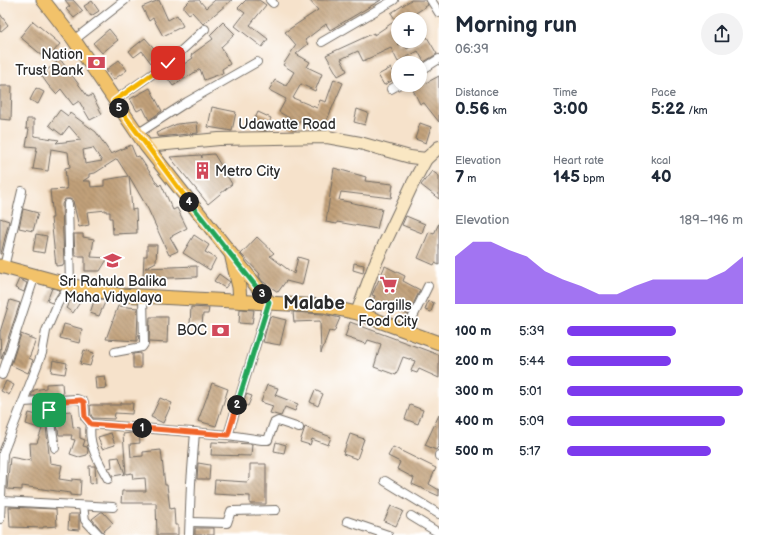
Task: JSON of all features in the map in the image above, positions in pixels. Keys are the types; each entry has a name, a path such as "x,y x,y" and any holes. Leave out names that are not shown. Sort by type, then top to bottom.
{"main road":[{"path":"43,0 74,40 137,134 269,302"},
{"path":"231,255 239,287 240,301"},
{"path":"2,266 70,285 120,295 311,304 357,314 439,343"}],"street":[{"path":"74,40 125,0"},
{"path":"322,42 394,0"},
{"path":"431,0 439,13"},
{"path":"114,101 168,63 205,30"},
{"path":"427,67 439,59"},
{"path":"137,134 187,102 257,62"},
{"name":"Udawatte Road","path":"146,146 219,139 327,137 360,143 410,157 426,159"},
{"path":"357,314 375,264 412,185 426,159 439,147"},
{"path":"2,266 22,191"},
{"path":"0,519 2,501 1,453 42,353 46,330 58,304 70,285 68,204"},
{"path":"2,375 35,276"},
{"path":"406,331 428,286"},
{"path":"115,352 142,347 144,344 143,297"},
{"path":"228,435 269,302"},
{"path":"23,402 81,400 84,402 85,417 91,424 195,432 268,440 274,423 278,421 299,428"},
{"path":"50,402 49,410 55,448"},
{"path":"91,424 89,434 95,454 108,479"},
{"path":"189,535 190,483 195,432"},
{"path":"385,481 439,514"},
{"path":"2,501 83,506 113,506"},
{"path":"83,506 85,520 99,535"},
{"path":"190,522 227,523 233,511 276,510"},
{"path":"411,516 439,533"},
{"path":"347,521 388,535"}],"building":[{"path":"65,0 73,0 83,11 74,18 66,9 70,6"},
{"path":"159,0 168,20 177,15 183,26 163,36 153,18 149,21 142,7"},
{"path":"190,0 199,0 206,8 215,0 232,0 203,24 192,12 189,14 184,8"},
{"path":"246,0 259,0 266,5 250,25 268,39 262,47 235,26 245,13 238,8"},
{"path":"309,0 381,0 330,30 326,24 305,40 308,44 296,54 310,62 307,67 322,74 315,91 301,84 293,98 317,108 320,100 326,102 334,79 343,83 323,129 300,120 296,130 287,126 291,119 279,112 286,99 269,90 275,80 286,86 294,72 283,65 296,45 285,32 318,10"},
{"path":"411,0 426,0 428,5 418,12 393,12"},
{"path":"92,1 99,11 91,16 84,6"},
{"path":"0,14 8,25 0,32"},
{"path":"33,21 60,44 54,51 88,97 92,95 102,114 90,120 79,101 73,105 61,89 56,94 48,85 41,75 57,62 47,52 43,56 20,37"},
{"path":"223,22 235,34 221,47 230,64 222,69 223,73 204,80 200,69 173,86 166,76 193,58 191,55 213,39 210,35"},
{"path":"391,24 391,48 363,61 358,51 341,59 347,71 338,76 326,55 374,33 374,35"},
{"path":"109,29 118,40 102,53 93,43"},
{"path":"427,37 437,54 427,60 427,56 421,56 418,51 409,56 395,56 391,48 427,48"},
{"path":"145,38 161,56 151,63 142,51 134,57 129,51"},
{"path":"119,60 127,70 113,80 106,70"},
{"path":"391,68 391,81 384,85 378,75"},
{"path":"439,76 439,122 424,103 420,104 414,92 427,92 427,82"},
{"path":"0,86 12,86 11,120 0,119"},
{"path":"36,88 44,92 38,104 30,100"},
{"path":"150,88 162,111 149,120 143,108 137,111 130,99"},
{"path":"212,107 236,112 232,131 208,127"},
{"path":"357,109 368,113 365,125 354,122"},
{"path":"60,110 68,116 70,113 96,132 111,154 131,145 136,157 139,156 159,186 161,184 173,210 177,208 187,228 170,237 178,251 169,255 148,209 129,176 132,210 136,209 137,233 113,234 112,218 110,218 110,212 106,212 106,210 87,212 89,225 79,227 73,201 70,199 65,199 62,204 64,265 56,266 51,218 53,218 50,190 67,189 65,168 70,167 68,152 51,149 48,171 33,169 37,147 26,146 29,129 26,129 27,119 34,119 34,136 59,140 56,143 81,140 69,126 62,135 49,125","holes":["93,148 102,161 85,164 83,150","117,159 128,176 104,180 104,186 91,187 90,181 83,181 89,177 89,174 95,173"]},
{"path":"258,112 271,118 266,131 252,125"},
{"path":"197,122 198,133 158,137 156,133 177,124"},
{"path":"420,123 431,127 426,143 415,139"},
{"name":"Metro City","path":"214,154 232,184 208,204 170,157 201,155 202,158 202,155"},
{"path":"334,168 366,177 365,181 393,184 391,198 341,192 339,200 382,209 377,229 337,222 337,224 326,222"},
{"path":"432,171 439,176 439,199 421,185"},
{"path":"23,209 38,213 33,231 19,228"},
{"path":"406,216 425,224 422,233 402,225"},
{"path":"0,218 9,221 1,254 0,254"},
{"path":"439,223 439,265 435,263 434,265 418,258 429,232 434,234"},
{"path":"36,234 47,236 44,253 33,251"},
{"path":"74,234 83,234 83,237 94,239 91,257 108,258 100,271 85,271 85,256 75,256"},
{"path":"194,235 209,245 205,252 216,258 210,270 183,253"},
{"path":"257,237 274,253 270,256 294,274 298,257 308,260 302,285 286,281 278,292 262,281 259,276 260,274 241,254"},
{"path":"147,245 157,245 156,262 145,268 197,266 197,277 143,279 144,256 147,256"},
{"path":"354,263 364,265 363,273 353,270"},
{"path":"385,266 405,276 403,281 420,290 408,315 387,303 385,306 373,300 375,296 372,295"},
{"path":"219,274 230,282 225,288 214,281"},
{"path":"19,279 27,283 24,292 15,288"},
{"path":"52,288 60,290 52,303 47,301"},
{"path":"75,294 84,296 73,313 66,308"},
{"path":"95,298 106,300 99,316 90,313"},
{"path":"10,300 20,303 1,359 0,332"},
{"path":"428,301 434,303 431,312 425,310"},
{"path":"118,306 138,308 137,341 106,339"},
{"path":"191,307 209,308 208,314 203,314 202,325 190,324"},
{"path":"240,309 254,310 252,324 239,323"},
{"path":"293,312 323,314 340,318 334,332 329,331 321,353 320,321 294,322"},
{"path":"270,316 286,320 280,345 263,342"},
{"path":"150,317 168,317 167,343 149,342"},
{"path":"350,322 439,355 439,378 419,369 417,373 411,371 415,361 403,357 396,375 374,367 381,344 368,340 366,344 345,337"},
{"path":"64,324 82,329 79,343 60,338"},
{"path":"21,334 36,340 29,358 33,360 28,373 11,365"},
{"path":"84,350 94,353 90,366 80,364"},
{"path":"141,353 141,368 133,368 133,354"},
{"path":"53,360 67,363 65,374 51,372"},
{"path":"105,376 107,388 96,389 95,377"},
{"path":"6,381 14,385 9,395 1,391"},
{"path":"62,383 63,394 31,396 34,390 46,388 46,384"},
{"path":"212,383 228,389 216,426 198,421"},
{"path":"267,385 278,388 275,395 298,404 295,411 285,407 281,416 270,413 273,406 261,402"},
{"path":"315,390 323,394 318,406 310,402"},
{"path":"246,394 252,396 248,406 243,404"},
{"path":"160,398 172,403 163,423 151,417"},
{"path":"121,403 133,403 132,414 115,413 114,419 93,418 91,415 90,405 121,405"},
{"path":"410,405 423,410 418,424 405,419"},
{"path":"71,411 73,427 80,428 80,438 85,440 83,446 87,447 87,455 79,457 70,454 75,440 71,439 72,435 59,435 56,420 59,421 58,412"},
{"path":"29,413 45,417 50,463 62,465 59,479 72,481 72,479 81,480 80,496 70,495 70,493 22,486 22,490 7,489 10,457 31,461 30,443 37,443 42,429 26,424"},
{"path":"439,415 439,445 436,450 425,445"},
{"path":"305,427 331,437 328,445 312,439 310,445 300,442"},
{"path":"111,433 115,445 102,449 98,437"},
{"path":"139,433 140,443 130,444 131,457 143,456 143,452 161,450 165,485 167,485 170,509 174,508 175,525 178,525 178,535 157,535 156,503 121,503 122,491 146,491 145,478 133,479 132,473 126,474 123,434"},
{"path":"350,434 364,439 357,459 343,454"},
{"path":"212,442 252,444 251,456 211,455"},
{"path":"276,442 286,445 284,453 274,451"},
{"path":"393,447 436,468 429,484 439,490 439,496 412,484 414,478 397,469 400,462 388,456"},
{"path":"119,457 125,474 113,476 108,468 112,467 111,458"},
{"path":"198,463 210,465 209,479 197,479"},
{"path":"250,464 266,464 266,504 250,504 250,496 214,494 215,480 247,482 250,478"},
{"path":"89,466 95,466 96,483 90,484"},
{"path":"391,506 403,511 396,526 384,521"},
{"path":"9,507 56,509 57,526 43,528 10,527"},
{"path":"103,512 113,523 103,532 92,519"},
{"path":"69,514 79,514 79,530 68,529"},
{"path":"195,528 214,528 214,535 195,535"}],"place":[{"name":"Nation Trust Bank","path":"96,62"},
{"name":"Metro City","path":"202,171"},
{"name":"Sri Rahula Balika Maha Vidyalaya","path":"113,261"},
{"name":"Cargills Food City","path":"388,285"},
{"name":"BOC","path":"220,330"}],"district":[{"name":"Malabe","path":"314,303"}],"route":[{"path":"49,410 50,402 77,399 84,402 85,417 91,424 109,424 228,435 269,302 211,231 146,146 114,101 168,63"}]}
